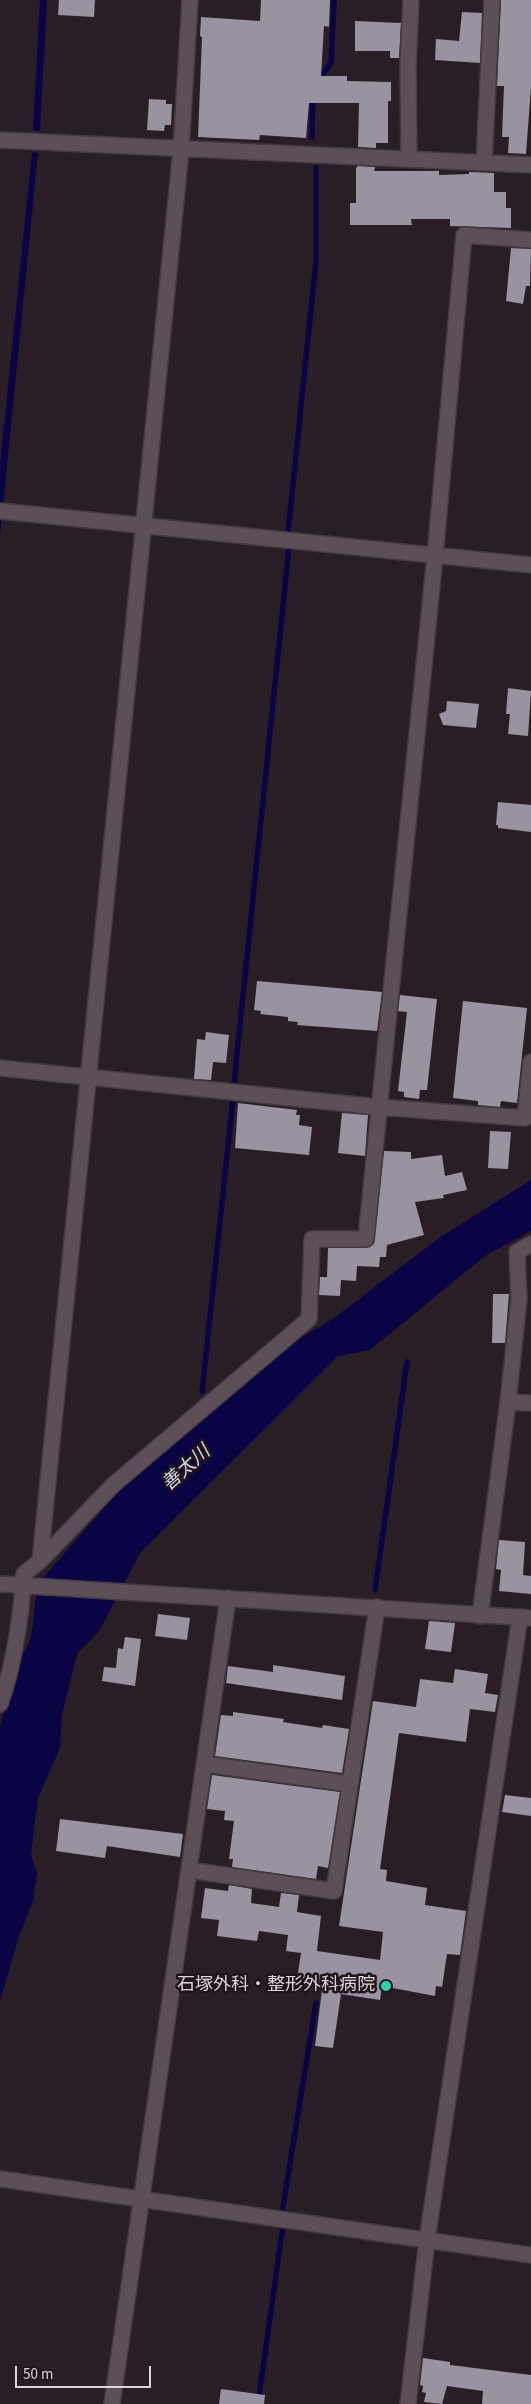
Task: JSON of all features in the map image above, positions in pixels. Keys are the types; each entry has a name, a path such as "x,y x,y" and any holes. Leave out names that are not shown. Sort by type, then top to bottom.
{"street":[{"path":"40,1561 90,1077 181,150 190,0"},
{"path":"409,159 408,66 411,0"},
{"path":"484,162 492,0"},
{"path":"0,140 531,165"},
{"path":"0,1704 10,1676 28,1586 24,1574 40,1561 114,1485 310,1319 312,1240 366,1239 435,556 464,235 531,240"},
{"path":"4,511 531,565"},
{"path":"0,1068 378,1107 525,1118 531,1062"},
{"path":"480,1616 508,1402 518,1308 517,1252 531,1244"},
{"path":"508,1402 531,1403"},
{"path":"0,1584 376,1607 480,1616 526,1617 427,2240 408,2404"},
{"path":"112,2404 143,2200 228,1598"},
{"path":"189,1870 334,1891 376,1607"},
{"path":"204,1764 350,1784"},
{"path":"0,2179 531,2255"}],"water":[{"path":"40,0 47,0 40,131 33,130"},
{"path":"32,152 38,153 0,537 0,465"},
{"name":"善太川","path":"531,1180 531,1231 485,1256 370,1350 338,1356 140,1553 100,1630 77,1654 62,1715 60,1748 38,1798 31,1855 37,1873 33,1901 19,1936 0,2002 0,1728 15,1662 22,1656 30,1640 36,1597 42,1579 117,1493 279,1351 334,1318 439,1238"}],"building":[{"path":"59,0 95,0 94,17 58,15"},
{"path":"261,0 330,0 329,27 324,26 321,76 347,76 347,81 391,82 391,101 388,101 388,143 376,143 376,148 358,147 359,103 309,103 306,138 260,135 259,140 198,137 201,17 260,21"},
{"path":"501,0 531,0 531,87 526,154 508,153 509,137 502,137 504,86 497,86"},
{"path":"462,12 482,13 480,63 435,60 436,39 459,41"},
{"path":"355,21 401,23 399,58 390,58 390,51 355,51"},
{"path":"149,99 166,100 166,104 172,104 171,125 165,125 164,131 147,130"},
{"path":"358,166 375,167 374,171 439,171 439,175 469,174 469,172 494,173 494,192 506,192 506,208 511,208 511,228 450,226 450,219 411,219 412,225 350,225 350,203 356,203 356,168"},
{"path":"511,248 531,249 530,286 526,286 523,304 506,301"},
{"path":"508,688 531,691 528,736 508,734 510,714 506,714"},
{"path":"447,701 479,704 476,728 443,725 439,714 446,711"},
{"path":"498,802 531,805 531,832 498,828 498,825 496,825"},
{"path":"257,981 382,992 377,1031 297,1025 298,1022 288,1021 288,1017 260,1014 261,1011 254,1010"},
{"path":"400,995 437,999 427,1090 420,1090 419,1099 404,1097 404,1092 398,1091 407,1012 398,1011"},
{"path":"463,1001 527,1008 517,1103 501,1101 500,1107 478,1105 478,1101 453,1098"},
{"path":"206,1032 229,1035 226,1063 213,1062 211,1080 194,1079 197,1039 205,1040"},
{"path":"238,1103 297,1110 296,1115 300,1115 299,1125 312,1127 309,1155 235,1148"},
{"path":"342,1113 368,1115 365,1156 338,1153"},
{"path":"490,1131 511,1132 508,1169 488,1168"},
{"path":"384,1151 411,1152 411,1159 442,1155 445,1176 462,1172 467,1190 443,1195 444,1198 415,1202 424,1235 387,1245 386,1257 380,1257 379,1267 357,1266 356,1281 341,1280 340,1296 319,1295 320,1277 327,1277 328,1248 366,1248 374,1244"},
{"path":"493,1294 509,1294 505,1343 492,1343"},
{"path":"499,1540 525,1542 523,1575 531,1576 531,1594 499,1591 501,1570 496,1569"},
{"path":"158,1614 190,1618 187,1640 155,1636"},
{"path":"429,1621 455,1623 451,1652 425,1649"},
{"path":"125,1637 141,1639 135,1686 102,1681 104,1667 116,1668 118,1648 123,1649"},
{"path":"273,1665 345,1676 342,1700 226,1683 228,1666 273,1672"},
{"path":"455,1669 488,1674 485,1693 498,1695 495,1712 470,1709 466,1742 399,1733 380,1869 387,1870 386,1881 427,1888 425,1905 466,1911 460,1955 447,1954 442,1987 436,1986 435,1996 382,1986 380,2000 341,1994 333,2048 315,2046 322,1990 296,1986 301,1953 286,1951 288,1935 259,1931 257,1941 217,1936 219,1920 201,1918 205,1888 228,1891 229,1885 252,1889 251,1903 279,1907 281,1893 299,1895 297,1912 321,1916 317,1951 380,1960 383,1932 339,1926 373,1701 416,1707 420,1679 453,1683"},
{"path":"233,1712 284,1719 283,1722 322,1728 323,1725 349,1729 342,1773 215,1756 221,1715 233,1716"},
{"path":"212,1775 340,1792 328,1868 318,1866 316,1879 232,1867 233,1859 229,1859 234,1821 224,1820 225,1811 207,1809"},
{"path":"505,1795 531,1798 531,1816 502,1812"},
{"path":"60,1819 183,1834 180,1857 107,1846 105,1858 56,1851"},
{"path":"423,2358 450,2362 450,2365 531,2375 531,2404 482,2404 483,2391 447,2386 442,2404 424,2402 426,2393 422,2392 423,2386 420,2385"},
{"path":"221,2389 265,2395 264,2404 219,2404"}],"waterway":[{"path":"315,75 322,75 331,63 334,0"},
{"path":"312,137 313,96"},
{"path":"288,533 316,260 316,168"},
{"path":"234,1083 289,547"},
{"path":"202,1392 233,1098"},
{"path":"375,1590 407,1362"},
{"path":"282,2213 316,2003"},
{"path":"258,2404 283,2225"}],"place":[{"name":"石塚外科・整形外科病院","path":"386,1986"}]}
